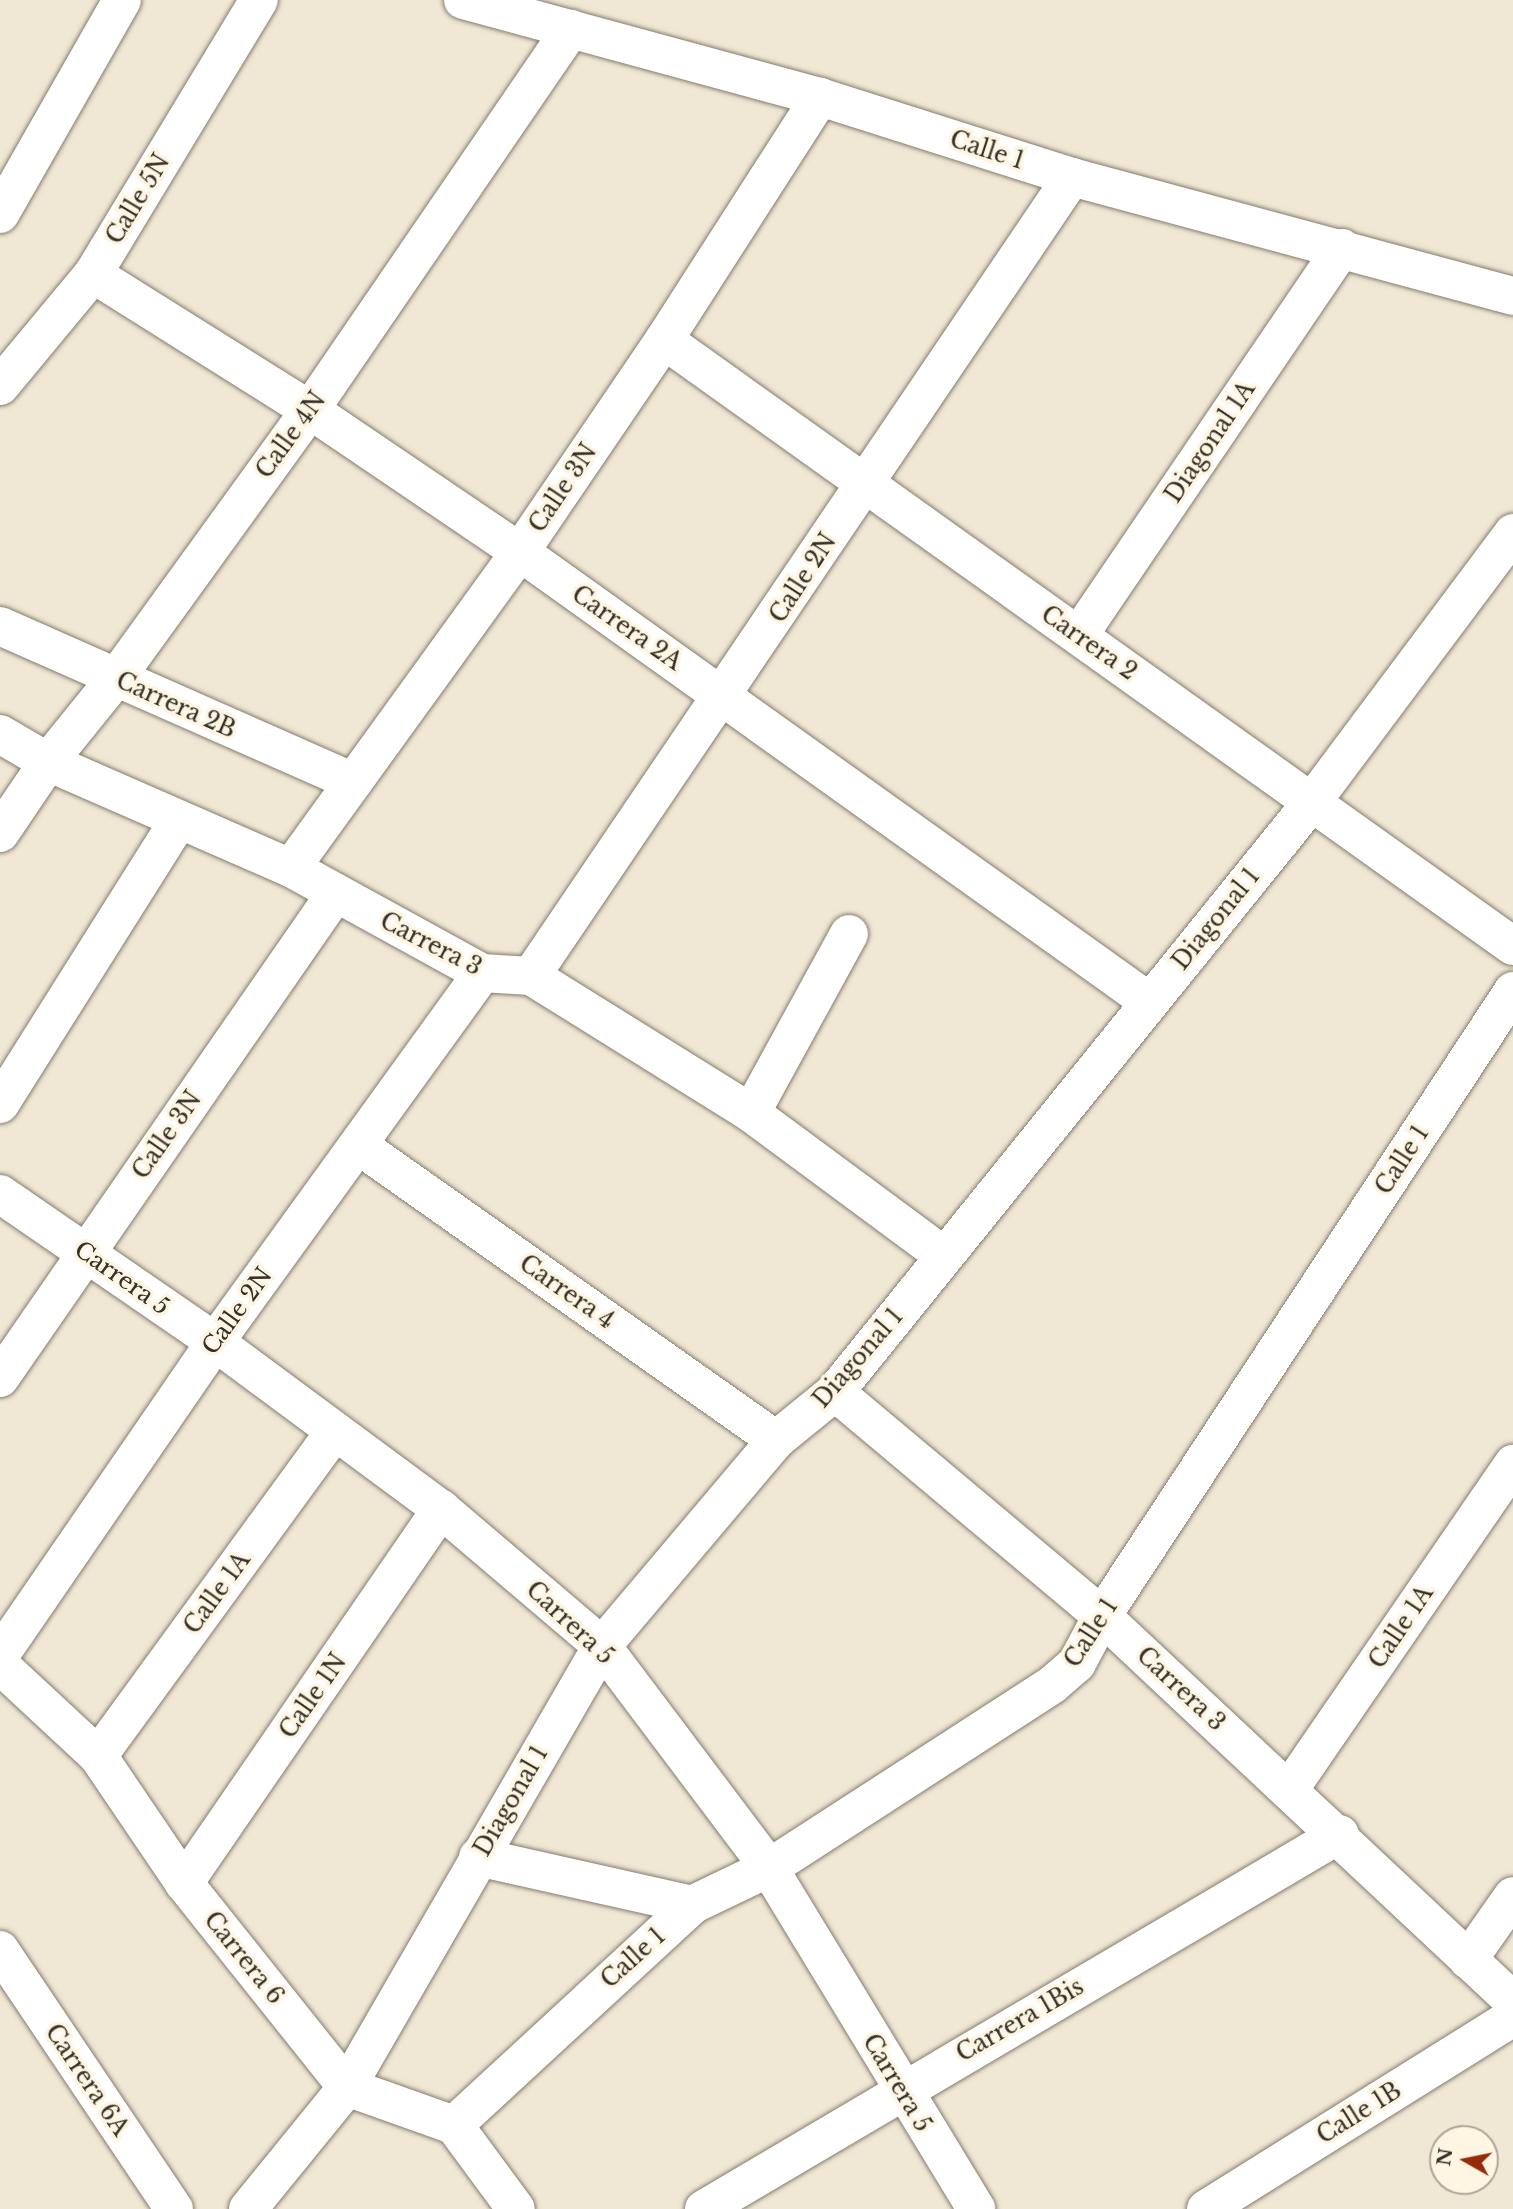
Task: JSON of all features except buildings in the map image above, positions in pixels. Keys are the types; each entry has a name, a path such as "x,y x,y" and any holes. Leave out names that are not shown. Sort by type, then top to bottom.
{"street":[{"path":"0,214 122,0"},
{"name":"Calle 5N","path":"0,386 93,274 259,0"},
{"name":"Calle 1","path":"463,0 820,97 1072,177 1513,296"},
{"name":"Calle 4N","path":"0,833 48,762 116,678 310,410 572,29"},
{"name":"Calle 3N","path":"291,868 520,552 664,340 820,97"},
{"name":"Calle 2N","path":"531,976 725,697 865,483 1072,177"},
{"name":"Diagonal 1A","path":"1079,635 1342,248"},
{"name":"Carrera 2A","path":"93,274 310,410 520,552 1148,1001"},
{"name":"Carrera 2","path":"664,340 1513,946"},
{"name":"Diagonal 1","path":"248,2209 347,2087 602,1646 776,1440 835,1392 1148,1001 1312,802 1513,533"},
{"name":"Carrera 2B","path":"0,626 353,782"},
{"name":"Carrera 3","path":"0,734 48,762 178,821 291,868 482,973 531,976 751,1113 943,1255"},
{"path":"0,1104 178,821"},
{"name":"Calle 3N","path":"0,1378 335,894"},
{"path":"751,1113 849,934"},
{"name":"Calle 2N","path":"0,1655 215,1342 482,973"},
{"name":"Calle 1","path":"454,2124 692,1905 769,1868 1052,1685 1077,1663 1102,1616 1513,991"},
{"name":"Carrera 4","path":"358,1145 776,1440"},
{"name":"Carrera 5","path":"0,1194 215,1342 442,1509 602,1646 769,1868 900,2090 976,2209"},
{"name":"Carrera 3","path":"835,1392 1102,1616 1339,1834 1513,2001"},
{"name":"Calle 1A","path":"98,1756 335,1431"},
{"name":"Calle 1A","path":"1289,1790 1513,1464"},
{"name":"Calle 1N","path":"184,1883 442,1509"},
{"name":"Carrera 6","path":"0,1665 98,1756 184,1883 347,2087"},
{"name":"Carrera 1Bis","path":"704,2209 900,2090 1339,1834"},
{"path":"478,1857 692,1905"},
{"path":"1468,1960 1513,1896"},
{"name":"Carrera 6A","path":"0,1950 174,2209"},
{"name":"Calle 1B","path":"1206,2209 1513,2017"},
{"path":"347,2087 454,2124 516,2209"}]}
